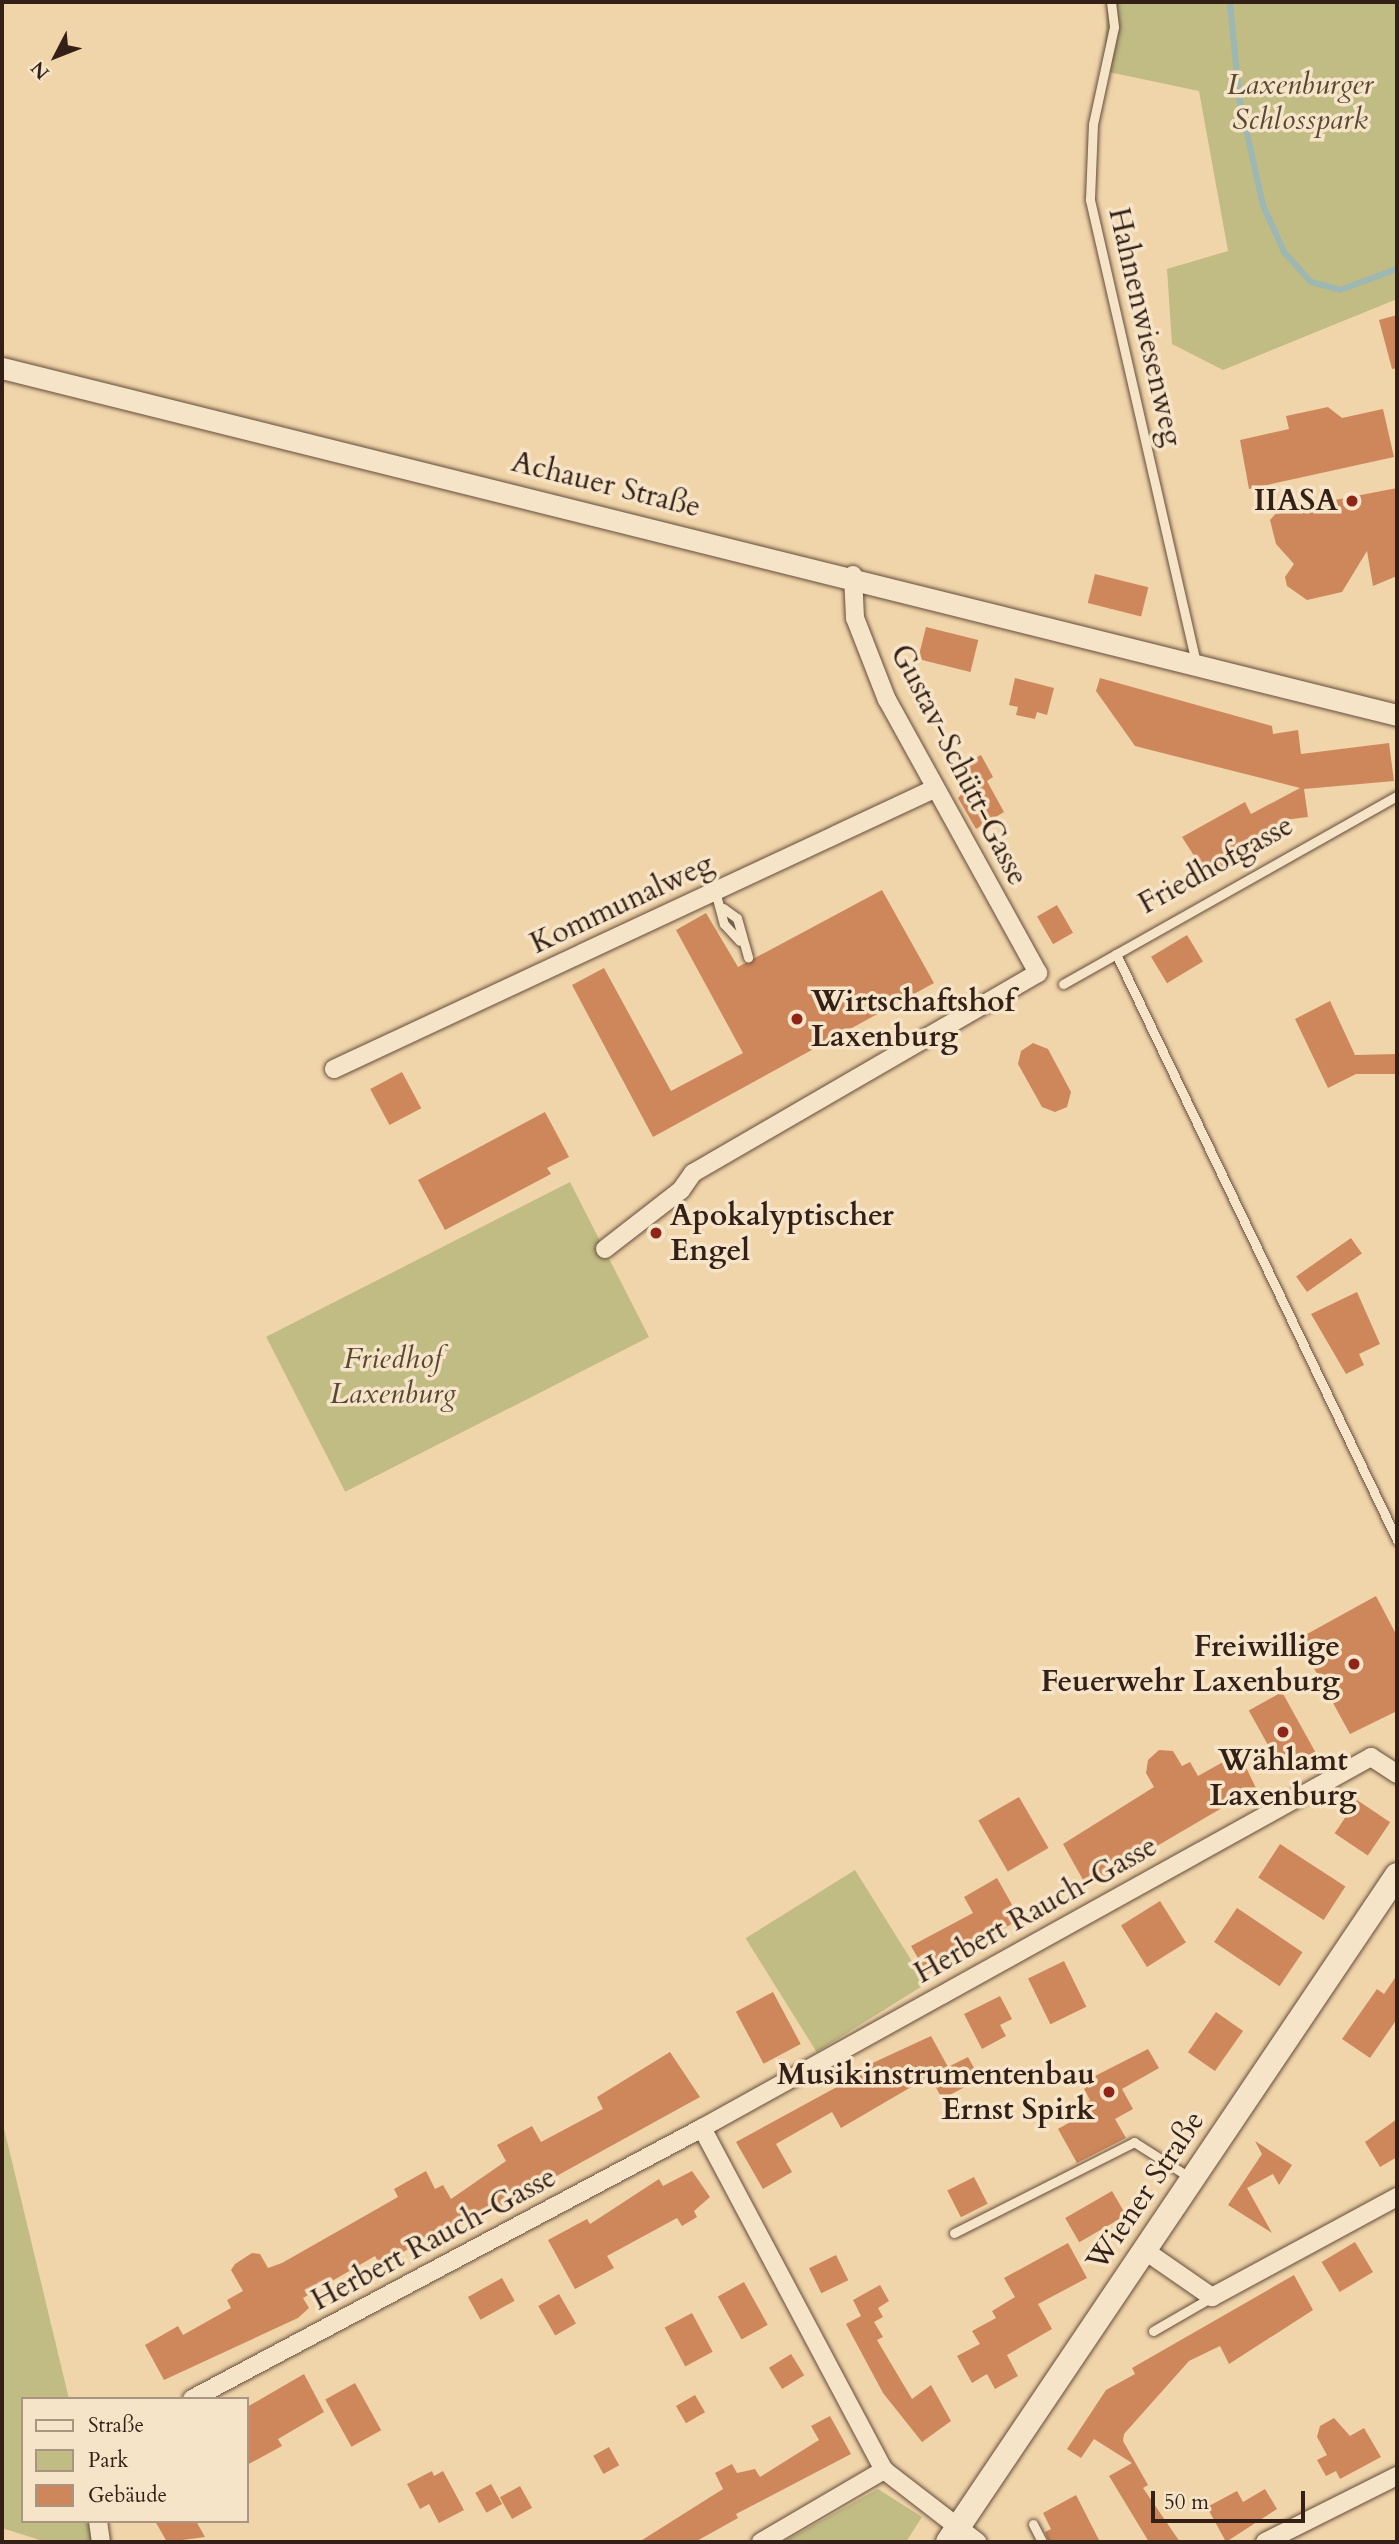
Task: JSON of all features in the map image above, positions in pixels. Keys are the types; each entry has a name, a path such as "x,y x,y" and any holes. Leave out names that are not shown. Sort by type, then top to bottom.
{"main road":[{"name":"Wiener Straße","path":"961,2537 1144,2250 1397,1875"}],"street":[{"name":"Achauer Straße","path":"2,368 1195,660 1397,715"},
{"name":"Gustav-Schütt-Gasse","path":"605,1249 681,1190 693,1173 1038,973 887,700 855,618 853,575"},
{"name":"Kommunalweg","path":"334,1069 719,900 934,789"},
{"name":"Herbert Rauch-Gasse","path":"196,2397 702,2128 1371,1757 1397,1774"},
{"path":"702,2128 884,2470 961,2537"},
{"path":"1144,2250 1212,2297 1397,2197"},
{"path":"761,2542 884,2470"},
{"path":"1265,2542 1397,2476"},
{"path":"98,2523 101,2542"}],"lane":[{"name":"Hahnenwiesenweg","path":"1111,2 1114,27 1093,124 1090,200 1195,660"},
{"name":"Friedhofgasse","path":"1063,984 1397,796"},
{"path":"719,900 737,918 740,941 748,957"},
{"path":"1116,954 1397,1540"},
{"path":"954,2233 1134,2141 1192,2179"},
{"path":"1153,2331 1212,2297"},
{"path":"1033,2524 1042,2542"}],"green space":[{"name":"Laxenburger Schlosspark","path":"1107,2 1397,2 1397,299 1223,370 1172,344 1167,269 1228,251 1199,91 1104,71"},
{"name":"Friedhof Laxenburg","path":"570,1182 649,1337 345,1492 266,1337"},
{"path":"855,1870 926,1984 817,2052 746,1938"},
{"path":"2,2120 69,2397 21,2397 21,2523 89,2523 92,2542 46,2542 2,2528"},
{"path":"878,2489 922,2517 906,2542 783,2542"}],"building":[{"path":"1397,315 1397,368 1392,369 1379,320"},
{"path":"1328,407 1342,418 1383,409 1394,457 1249,489 1240,440 1289,429 1286,416"},
{"path":"1397,488 1397,576 1373,586 1367,551 1342,592 1307,600 1287,586 1285,577 1294,564 1276,544 1270,520 1278,511"},
{"path":"1095,574 1148,587 1141,616 1088,603"},
{"path":"926,627 978,640 970,672 918,659"},
{"path":"1015,678 1054,688 1047,715 1037,712 1035,719 1016,715 1018,707 1009,705"},
{"path":"1100,678 1272,726 1273,734 1298,730 1301,754 1389,743 1394,781 1304,789 1308,817 1284,820 1285,833 1207,876 1182,837 1245,802 1251,814 1300,788 1135,746 1096,691"},
{"path":"981,755 993,777 987,781 1004,812 976,829 958,798 966,789 954,769"},
{"name":"Wirtschaftshof Laxenburg","path":"882,890 934,983 653,1137 572,985 604,968 671,1091 743,1053 676,930 706,913 738,967"},
{"path":"1057,905 1073,933 1053,944 1037,917"},
{"path":"1187,935 1203,962 1167,983 1151,957"},
{"path":"1330,1001 1355,1055 1397,1054 1397,1074 1356,1074 1328,1088 1295,1019"},
{"path":"1033,1043 1048,1049 1071,1092 1067,1107 1055,1112 1042,1107 1018,1064 1021,1051"},
{"path":"402,1072 421,1108 389,1125 370,1089"},
{"path":"545,1112 569,1157 547,1168 551,1174 445,1230 418,1180"},
{"path":"1351,1238 1362,1254 1307,1292 1296,1276"},
{"path":"1357,1292 1380,1344 1359,1354 1364,1365 1346,1374 1311,1314"},
{"name":"Freiwillige Feuerwehr Laxenburg","path":"1376,1596 1397,1636 1397,1711 1350,1734 1298,1639"},
{"name":"Wählamt Laxenburg","path":"1282,1692 1316,1754 1283,1773 1249,1710"},
{"path":"1159,1750 1173,1751 1182,1766 1190,1762 1198,1776 1239,1753 1256,1788 1087,1887 1063,1844 1154,1787 1146,1773 1148,1760"},
{"path":"1019,1797 1048,1848 1008,1872 978,1820"},
{"path":"1357,1800 1390,1822 1368,1856 1335,1833"},
{"path":"1280,1844 1345,1886 1324,1920 1258,1878"},
{"path":"997,1878 1020,1919 927,1974 911,1946 973,1913 964,1897"},
{"path":"1160,1901 1186,1943 1147,1967 1121,1925"},
{"path":"1237,1908 1302,1952 1280,1986 1214,1942"},
{"path":"1064,1961 1086,2007 1050,2024 1028,1979"},
{"path":"1397,1975 1397,2019 1370,2058 1342,2039 1377,1989 1384,1994"},
{"path":"773,1992 801,2044 764,2064 736,2012"},
{"path":"1000,1996 1012,2019 1000,2025 1006,2036 982,2049 964,2014"},
{"path":"1216,2012 1243,2031 1215,2071 1188,2052"},
{"path":"931,2036 948,2067 968,2057 980,2079 942,2099 930,2076 841,2128 832,2112 776,2144 792,2172 763,2189 736,2142 868,2070 866,2066"},
{"path":"1148,2049 1159,2068 1122,2089 1133,2109 1115,2119 1126,2138 1077,2163 1058,2129 1086,2113 1082,2105 1090,2100 1084,2089 1091,2084 1089,2079"},
{"path":"670,2052 700,2097 475,2221 471,2214 380,2265 375,2256 303,2298 309,2308 298,2318 164,2380 145,2345 178,2326 183,2335 231,2308 227,2300 243,2291 231,2270 235,2264 252,2253 260,2254 268,2268 282,2263 398,2197 394,2189 426,2171 435,2189 443,2185 451,2199 506,2161 497,2145 532,2126 541,2142 603,2109 597,2097"},
{"path":"1397,2119 1397,2157 1380,2167 1365,2142"},
{"path":"1255,2141 1292,2165 1279,2185 1273,2174 1247,2188 1272,2233 1228,2205 1262,2154"},
{"path":"692,2171 710,2197 694,2211 697,2217 682,2226 677,2218 607,2256 614,2268 575,2289 548,2240 587,2219 590,2224 659,2179 663,2186"},
{"path":"974,2177 988,2204 961,2217 947,2191"},
{"path":"1112,2191 1126,2215 1079,2242 1065,2218"},
{"path":"1355,2242 1373,2272 1340,2292 1322,2262"},
{"path":"1068,2243 1087,2278 1038,2304 1052,2329 1007,2355 1018,2376 995,2389 987,2374 972,2383 957,2356 980,2344 972,2331 996,2318 992,2311 1015,2297 1004,2278"},
{"path":"836,2255 848,2280 821,2293 809,2268"},
{"path":"1294,2275 1313,2310 1229,2364 1220,2346 1189,2361 1124,2434 1123,2441 1148,2485 1143,2488 1180,2542 1149,2542 1109,2476 1132,2463 1094,2439 1081,2458 1067,2449 1106,2390 1135,2374 1132,2368"},
{"path":"502,2278 515,2301 480,2320 468,2297"},
{"path":"744,2282 768,2325 742,2339 718,2297"},
{"path":"880,2285 889,2301 878,2308 883,2317 874,2322 883,2337 877,2340 912,2399 931,2385 951,2421 922,2442 883,2393 846,2324 861,2316 853,2300"},
{"path":"559,2294 576,2323 555,2335 538,2306"},
{"path":"692,2313 713,2352 685,2366 665,2328"},
{"path":"791,2354 804,2375 782,2389 769,2368"},
{"path":"304,2374 324,2412 278,2439 282,2446 248,2464 248,2406"},
{"path":"355,2383 381,2430 351,2447 325,2399"},
{"path":"695,2395 705,2412 686,2423 676,2406"},
{"path":"830,2416 851,2454 736,2514 738,2518 695,2542 639,2542 723,2489 715,2473 732,2464 737,2473 755,2469 760,2477 819,2440 811,2426"},
{"path":"1334,2418 1350,2436 1364,2428 1381,2457 1340,2479 1336,2471 1326,2476 1317,2460 1327,2455 1317,2437 1320,2426"},
{"path":"609,2447 619,2465 603,2474 593,2456"},
{"path":"432,2471 434,2476 443,2471 464,2510 439,2523 429,2504 420,2509 407,2484"},
{"path":"491,2484 502,2504 486,2513 475,2493"},
{"path":"520,2486 532,2508 512,2519 500,2497"},
{"path":"1265,2489 1277,2509 1226,2542 1207,2507 1237,2491 1243,2502"},
{"path":"1076,2495 1100,2542 1049,2542 1045,2532 1051,2529 1043,2513"},
{"path":"156,2523 197,2523 205,2537 167,2542"}],"waterway":[{"path":"1230,2 1239,97 1263,205 1284,252 1311,282 1340,290 1397,269"}],"place":[{"name":"IIASA","path":"1352,501"},
{"name":"Wirtschaftshof Laxenburg","path":"797,1019"},
{"name":"Apokalyptischer Engel","path":"656,1233"},
{"name":"Freiwillige Feuerwehr Laxenburg","path":"1354,1664"},
{"name":"Wählamt Laxenburg","path":"1283,1732"},
{"name":"Musikinstrumentenbau Ernst Spirk","path":"1109,2092"}]}
